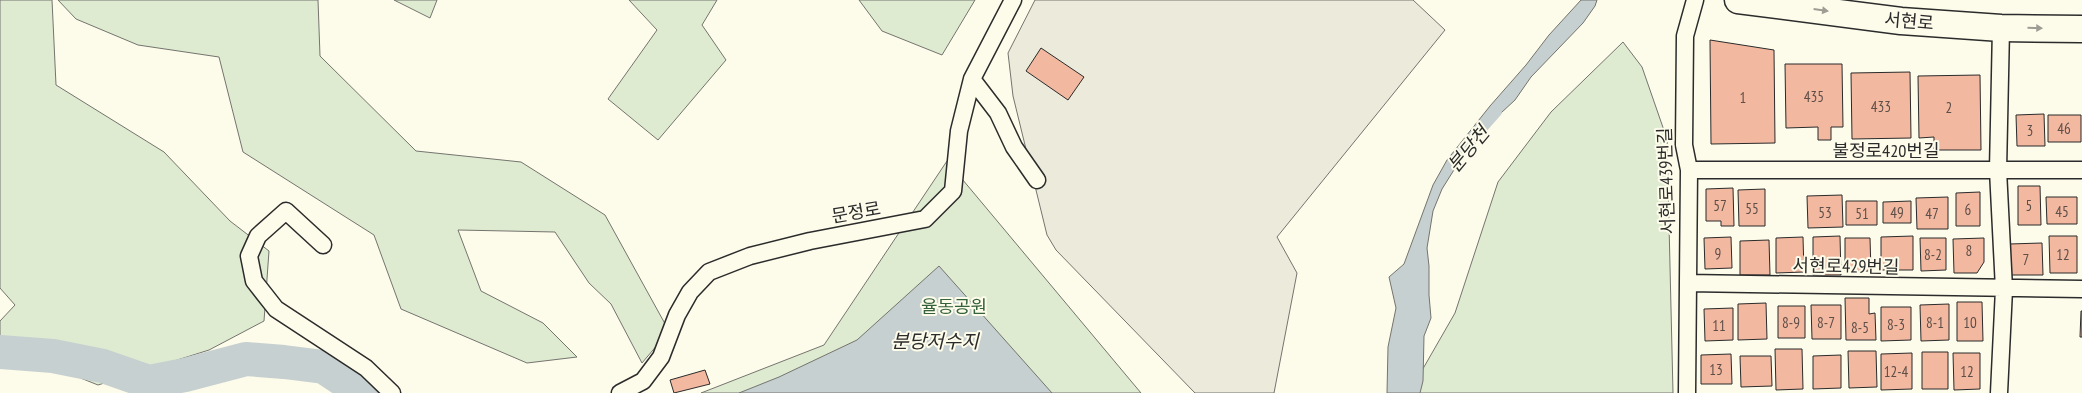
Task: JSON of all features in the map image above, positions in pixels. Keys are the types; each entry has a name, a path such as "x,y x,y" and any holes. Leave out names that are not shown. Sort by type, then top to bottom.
{"main road":[{"name":"서현로","path":"1738,0 1901,22 2001,28 2082,29"}],"street":[{"name":"문정로","path":"620,393 643,381 661,357 677,315 690,292 709,272 750,256 810,241 925,219 953,191 959,131 972,80 1013,0"},
{"name":"서현로439번길","path":"1686,393 1690,170 1684,145 1685,36 1695,0"},
{"path":"1999,393 2004,289 1998,170 2001,28"},
{"path":"972,80 998,114 1014,147 1037,180"},
{"name":"불정로420번길","path":"1690,170 2082,170"},
{"path":"322,245 286,211 258,236 249,256 254,281 276,309 366,368 392,393"},
{"name":"서현로429번길","path":"1688,283 2082,289"}],"green space":[{"path":"0,0 52,0 56,85 164,152 230,221 269,251 264,321 209,350 98,385 18,353 0,357 0,321 15,305 0,288"},
{"path":"58,0 318,0 320,56 416,151 521,162 605,215 669,331 642,363 611,304 589,283 555,232 458,230 481,291 543,323 577,357 527,363 401,309 374,235 243,152 219,57 138,45 76,19"},
{"path":"394,0 437,0 430,18"},
{"path":"629,0 717,0 702,25 726,60 658,140 608,99 657,30"},
{"path":"859,0 975,0 942,55 882,31"},
{"path":"1623,42 1642,67 1667,139 1673,393 1409,393 1455,313 1498,182 1551,112"},
{"name":"율동공원","path":"947,161 1141,393 701,393 824,345"}],"shaded area":[{"path":"1035,0 1413,0 1445,30 1277,237 1297,273 1274,393 1195,393 1056,250 1047,235 1013,96 1008,53"}],"water":[{"path":"1581,0 1597,0 1583,23 1531,77 1515,100 1474,138 1442,189 1433,211 1427,248 1431,318 1424,336 1423,381 1420,393 1387,393 1388,347 1396,308 1389,277 1404,264 1433,185 1447,160 1490,106"},
{"name":"분당저수지","path":"939,266 1052,393 739,393 779,377 857,340"}],"building":[{"path":"1710,40 1774,50 1775,143 1711,144"},
{"path":"1041,48 1084,77 1068,100 1026,71"},
{"path":"1785,64 1842,64 1843,127 1831,127 1831,140 1818,140 1818,127 1786,128"},
{"path":"1910,72 1911,138 1852,139 1851,73"},
{"path":"1980,75 1981,150 1934,150 1934,137 1919,138 1918,76"},
{"path":"2044,114 2045,146 2017,146 2016,115"},
{"path":"2048,115 2081,115 2081,142 2048,142"},
{"path":"2018,186 2040,186 2041,225 2018,225"},
{"path":"1733,188 1734,226 1721,226 1721,221 1706,221 1706,189"},
{"path":"1765,189 1765,226 1739,226 1738,190"},
{"path":"1980,192 1980,226 1956,226 1956,193"},
{"path":"1842,195 1843,227 1808,228 1807,196"},
{"path":"1948,197 1948,229 1917,229 1916,198"},
{"path":"2046,197 2077,197 2077,224 2047,224"},
{"path":"1846,201 1877,201 1877,225 1846,225"},
{"path":"1911,201 1911,223 1883,223 1883,202"},
{"path":"1840,236 1841,275 1813,275 1813,237"},
{"path":"1913,236 1913,270 1881,270 1881,237"},
{"path":"2049,236 2077,236 2077,273 2050,273"},
{"path":"1731,237 1732,268 1705,269 1704,238"},
{"path":"1803,237 1804,272 1776,273 1776,238"},
{"path":"1845,238 1870,238 1871,271 1845,271"},
{"path":"1920,238 1946,238 1946,270 1921,271"},
{"path":"1984,238 1984,262 1977,273 1954,273 1953,239"},
{"path":"1769,240 1770,275 1740,275 1740,241"},
{"path":"2042,243 2043,275 2010,275 2009,244"},
{"path":"1845,298 1869,298 1869,314 1875,313 1876,340 1846,340"},
{"path":"1957,302 1982,302 1983,341 1957,341"},
{"path":"1766,303 1767,339 1738,340 1738,304"},
{"path":"1949,304 1949,340 1921,341 1920,305"},
{"path":"1811,305 1841,305 1841,339 1812,339"},
{"path":"1778,306 1805,306 1805,338 1778,338"},
{"path":"1881,307 1911,307 1911,340 1881,341"},
{"path":"1733,308 1733,340 1705,341 1704,309"},
{"path":"2081,311 2082,337 2080,337"},
{"path":"1775,349 1802,349 1803,389 1776,390"},
{"path":"1848,351 1876,351 1877,387 1849,388"},
{"path":"1922,352 1948,352 1948,389 1922,389"},
{"path":"1912,353 1912,389 1881,390 1881,354"},
{"path":"1953,353 1980,353 1980,389 1954,390"},
{"path":"1731,354 1732,384 1701,384 1701,355"},
{"path":"1841,355 1841,388 1813,389 1813,356"},
{"path":"1740,356 1771,356 1772,386 1741,387"},
{"path":"705,370 710,384 674,393 670,380"}],"waterway":[{"name":"분당천","path":"1460,157 1499,113"},
{"path":"0,352 53,356 103,366 149,382 246,359 284,362 324,367 363,393"}]}
